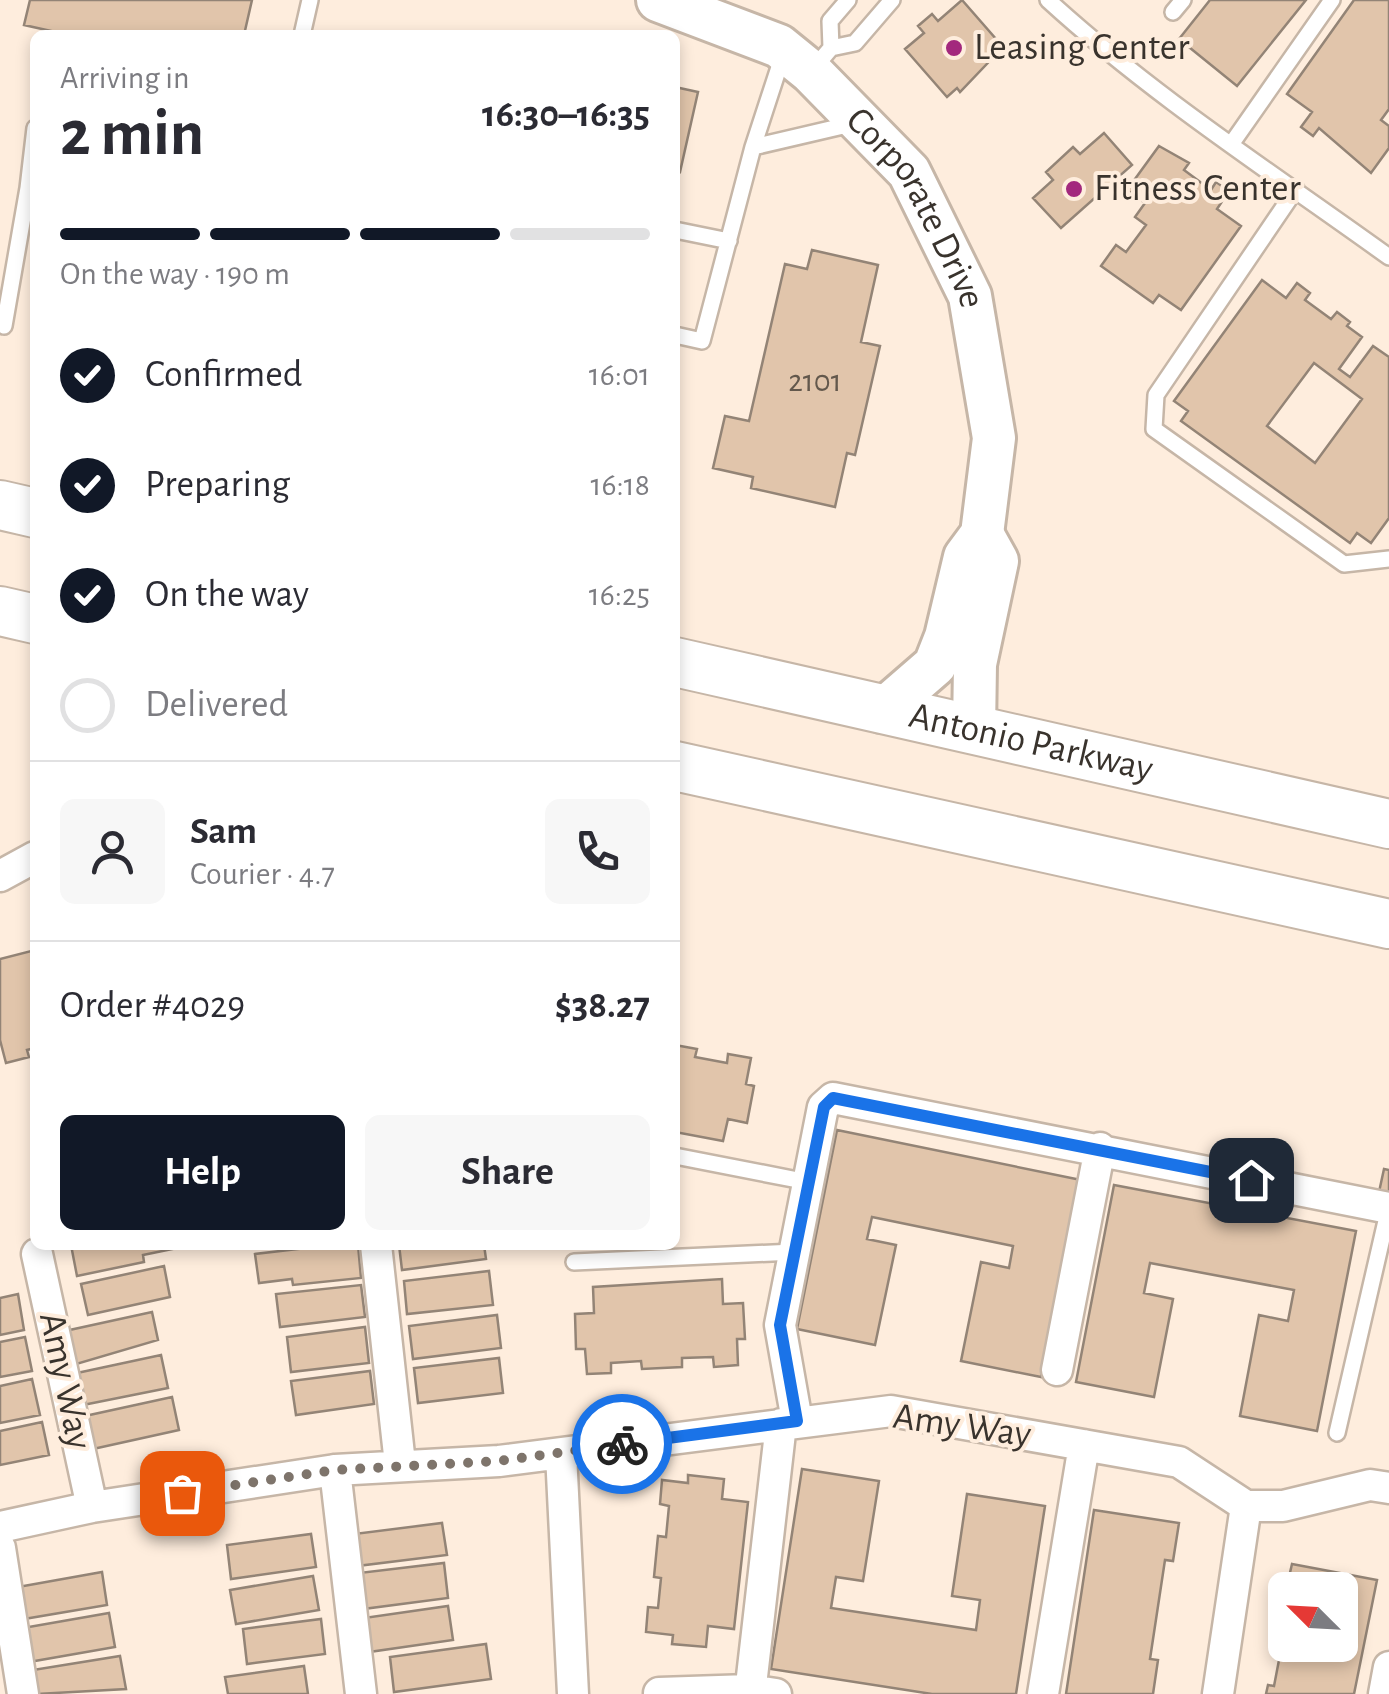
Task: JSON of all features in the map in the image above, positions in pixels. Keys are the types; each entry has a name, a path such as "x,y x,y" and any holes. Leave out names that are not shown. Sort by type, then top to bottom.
{"main road":[{"path":"0,505 30,512"},
{"path":"0,611 30,618"},
{"name":"Antonio Parkway","path":"680,663 1389,824"},
{"path":"680,767 1389,924"}],"street":[{"name":"Corporate Drive","path":"658,0 809,57 861,122 909,172 970,296 994,438 982,534 964,556 946,638 935,665 882,711"},
{"name":"Corporate Drive","path":"974,730 975,664 997,561 982,534"},
{"path":"0,876 30,860"},
{"path":"659,1693 758,1693 789,1422 780,1325 824,1107 833,1098 1389,1208"},
{"path":"1058,1370 1100,1148"},
{"path":"377,1250 400,1464"},
{"name":"Amy Way","path":"38,1254 92,1507"},
{"name":"Amy Way","path":"0,1528 92,1507 335,1470 561,1454 891,1411 1178,1462 1246,1506"},
{"path":"1043,1694 1084,1445"},
{"path":"561,1454 573,1694"},
{"path":"335,1470 361,1694"},
{"path":"1218,1694 1246,1506 1283,1506 1370,1485 1389,1488"},
{"path":"0,1548 23,1694"},
{"path":"1384,1694 1389,1667"}],"lane":[{"path":"305,30 310,0"},
{"path":"680,337 702,341 752,147 830,21 848,0"},
{"path":"809,57 855,44 892,0"},
{"path":"1048,0 1093,41 1389,257"},
{"path":"1232,143 1332,0"},
{"path":"752,147 861,122"},
{"path":"1296,189 1156,395 1154,428 1344,564 1389,558"},
{"path":"4,326 30,199"},
{"path":"680,231 729,241"},
{"path":"680,1157 808,1182"},
{"path":"1337,1433 1389,1208"},
{"path":"574,1262 794,1252"}],"building":[{"path":"30,0 252,0 245,30 46,30 24,25"},
{"name":"Leasing Center","path":"962,0 1003,47 960,92 957,88 947,97 905,49 924,33 918,26 932,14 938,21"},
{"path":"1210,0 1306,0 1237,86 1179,39"},
{"path":"1354,0 1389,0 1389,109 1381,120 1389,126 1389,148 1371,173 1319,128 1313,136 1301,127 1312,112 1287,94"},
{"path":"680,88 698,92 680,172"},
{"name":"Fitness Center","path":"1104,133 1132,165 1061,228 1033,198 1053,180 1046,172 1073,147 1080,154"},
{"path":"1159,146 1189,163 1184,170 1211,190 1216,182 1229,191 1217,209 1241,226 1181,310 1159,295 1153,303 1101,266 1116,245 1126,252 1146,225 1135,217 1145,203 1127,190"},
{"path":"812,250 878,265 861,342 880,346 855,455 847,453 835,507 751,488 753,477 713,468 725,416 749,421 785,264 807,269"},
{"path":"1262,280 1286,298 1297,283 1310,293 1305,300 1331,319 1337,312 1362,337 1339,369 1350,377 1373,346 1389,357 1389,518 1371,543 1357,533 1350,543 1181,421 1188,411 1174,401","holes":["1314,363 1362,399 1315,463 1267,426"]},
{"path":"30,951 29,1057 6,1063 0,1040 0,959"},
{"path":"680,1046 697,1049 695,1057 727,1063 728,1054 751,1058 746,1084 754,1086 747,1123 728,1119 723,1141 680,1133"},
{"path":"837,1130 1081,1180 1041,1377 961,1361 981,1262 1009,1268 1013,1246 872,1217 867,1239 896,1245 875,1345 797,1329"},
{"path":"1384,1169 1389,1170 1389,1194 1379,1192"},
{"path":"1114,1185 1356,1231 1317,1431 1240,1416 1259,1315 1288,1321 1294,1290 1150,1263 1144,1293 1173,1299 1154,1397 1076,1382"},
{"path":"72,1250 167,1250 143,1255 144,1262 77,1276"},
{"path":"358,1250 361,1278 293,1285 292,1279 259,1283 255,1254"},
{"path":"400,1250 485,1250 486,1259 402,1270"},
{"path":"164,1266 170,1297 88,1315 81,1284"},
{"path":"489,1271 493,1305 407,1314 404,1281"},
{"path":"722,1279 723,1304 743,1303 745,1339 737,1339 738,1365 714,1367 713,1357 682,1358 682,1367 642,1369 641,1361 611,1363 611,1373 587,1374 585,1349 576,1349 575,1314 594,1313 593,1287"},
{"path":"361,1285 365,1317 280,1327 276,1294"},
{"path":"18,1294 24,1330 0,1335 0,1298"},
{"path":"152,1312 158,1340 73,1365 65,1331"},
{"path":"497,1315 501,1348 413,1359 409,1326"},
{"path":"365,1327 369,1363 291,1372 287,1337"},
{"path":"25,1337 32,1371 0,1377 0,1342"},
{"path":"161,1355 168,1388 83,1405 77,1373"},
{"path":"499,1358 503,1393 418,1403 414,1368"},
{"path":"370,1371 374,1404 296,1415 291,1381"},
{"path":"32,1379 40,1415 0,1423 0,1386"},
{"path":"172,1397 179,1430 93,1449 85,1416"},
{"path":"42,1422 49,1455 0,1465 0,1431"},
{"path":"802,1469 879,1481 863,1581 836,1577 831,1608 976,1630 980,1600 952,1596 967,1494 1045,1506 1016,1694 932,1694 771,1669"},
{"path":"688,1475 724,1479 722,1499 748,1502 734,1629 708,1626 706,1647 672,1644 673,1635 646,1632 648,1607 658,1608 661,1578 654,1577 658,1536 666,1537 669,1506 660,1504 662,1480 688,1483"},
{"path":"1094,1510 1179,1523 1173,1561 1165,1560 1150,1659 1158,1660 1153,1694 1066,1694"},
{"path":"442,1523 447,1555 357,1566 354,1534"},
{"path":"311,1534 316,1567 231,1579 227,1545"},
{"path":"444,1563 448,1598 363,1609 359,1573"},
{"path":"1292,1564 1334,1572 1290,1572"},
{"path":"102,1572 107,1605 24,1619 18,1587"},
{"path":"313,1576 319,1610 236,1624 230,1590"},
{"path":"1358,1576 1377,1580 1354,1694 1266,1694 1268,1685 1274,1686 1279,1662 1358,1662"},
{"path":"448,1606 453,1640 369,1652 364,1618"},
{"path":"109,1613 115,1647 29,1662 23,1628"},
{"path":"321,1619 325,1654 247,1664 243,1629"},
{"path":"486,1644 491,1679 394,1692 390,1657"},
{"path":"120,1656 126,1689 37,1694 33,1670"},
{"path":"304,1666 308,1694 228,1694 225,1677"}],"way so far":[{"path":"182,1493 335,1470 499,1461 622,1444"}],"place":[{"name":"Leasing Center","path":"954,48"},
{"name":"Fitness Center","path":"1074,189"}],"route":[{"path":"622,1444 797,1421 780,1325 824,1107 833,1098 844,1097 1251,1180"}]}
